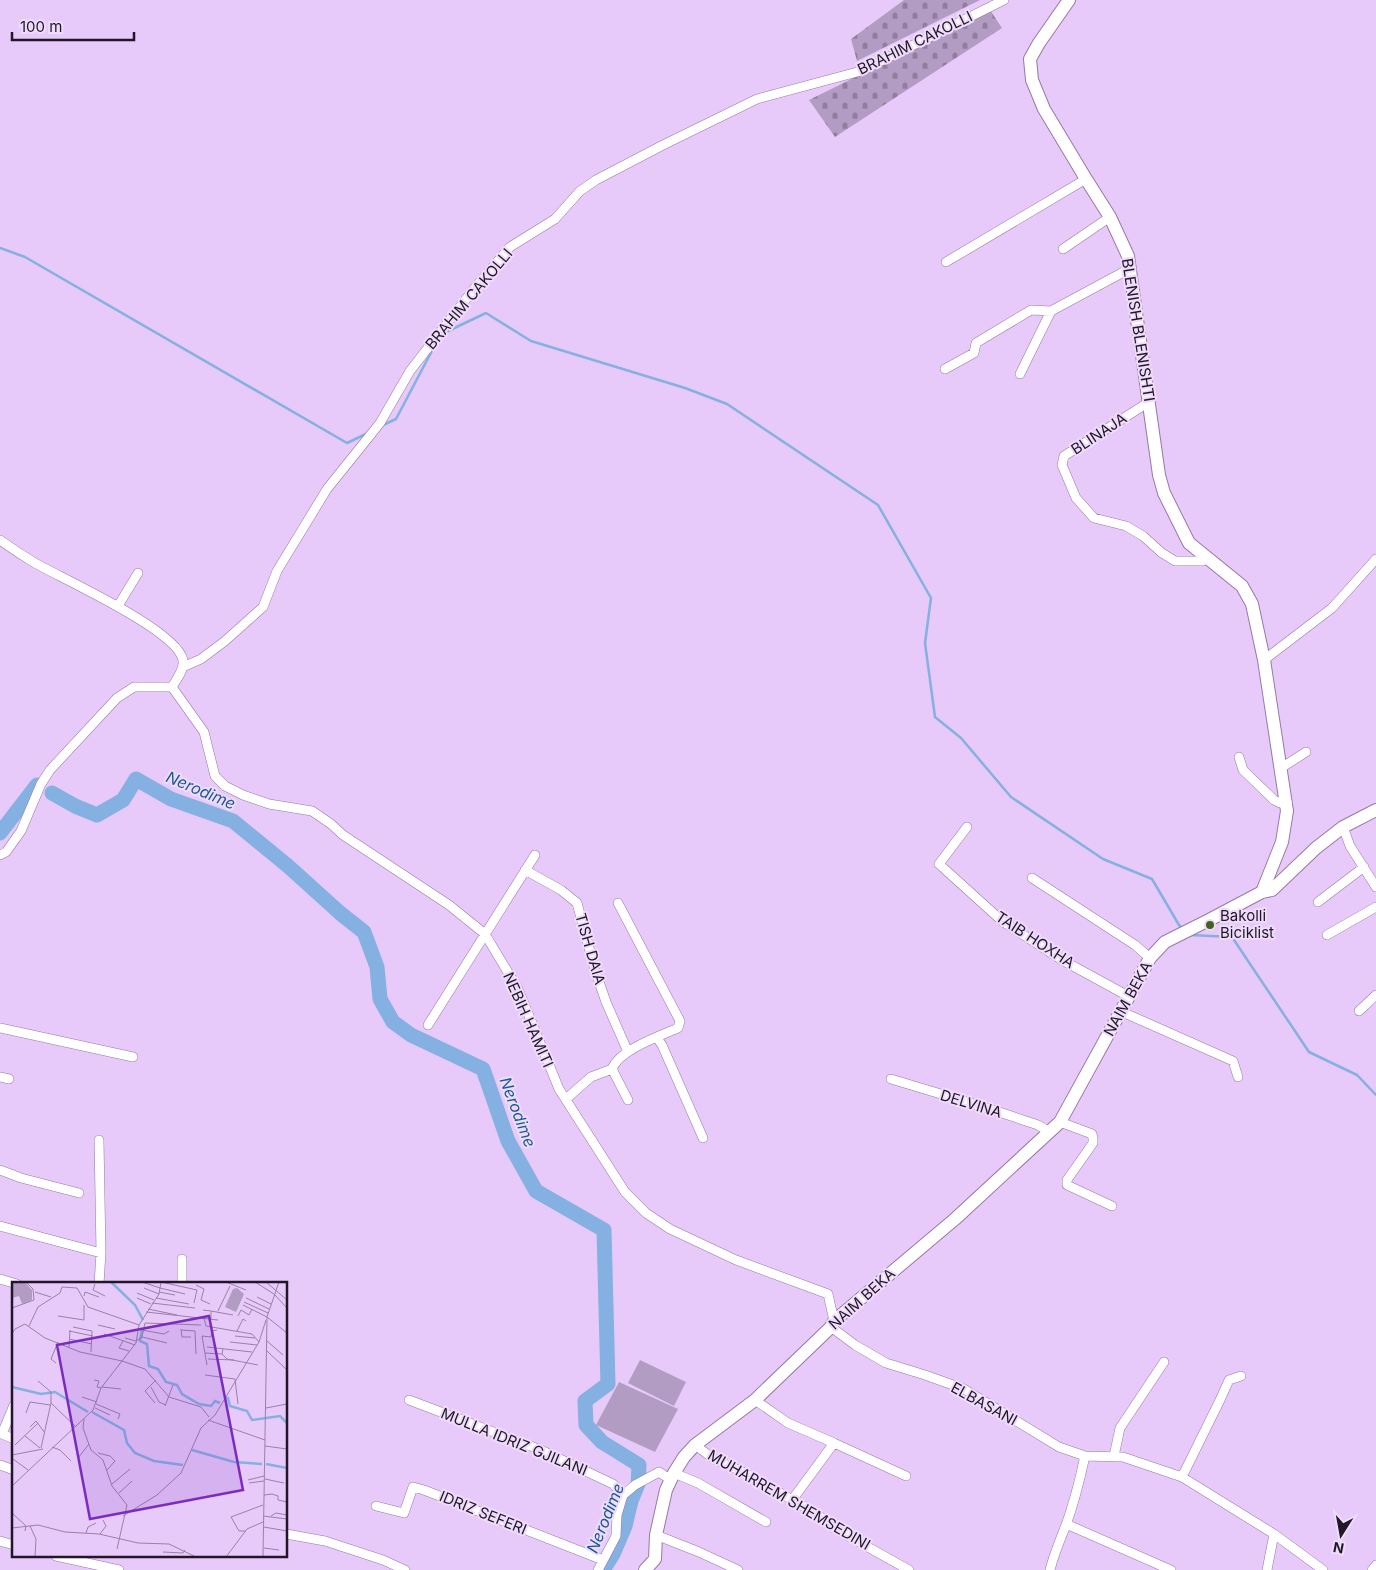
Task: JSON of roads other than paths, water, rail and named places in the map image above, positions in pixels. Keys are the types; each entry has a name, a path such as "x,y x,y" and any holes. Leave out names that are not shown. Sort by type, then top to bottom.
{"street":[{"name":"BRAHIM CAKOLLI","path":"183,667 201,659 225,641 263,607 277,572 327,489 380,423 410,371 473,290 510,247 556,219 580,191 596,180 757,99 861,70 1004,0"},
{"name":"BLENISH BLENISHTI","path":"1069,0 1038,43 1030,58 1032,80 1044,109 1110,217 1128,256 1164,493 1189,543 1242,586 1252,604 1264,660 1287,811 1282,842 1262,892"},
{"path":"946,262 1086,180"},
{"path":"1062,249 1110,217"},
{"path":"945,369 974,353 976,343 1031,310 1051,311 1130,268"},
{"path":"1020,374 1051,311"},
{"name":"BLINAJA","path":"1149,402 1064,456 1062,465 1076,498 1094,518 1126,526 1143,536 1162,553 1175,561 1202,561 1207,559"},
{"path":"0,540 34,563 118,606 172,642 184,660 183,667 172,687 134,687 117,698 50,770 41,784 18,836 6,852 0,855"},
{"path":"1264,660 1332,608 1376,559"},
{"path":"118,606 138,573"},
{"name":"NEBIH HAMITI","path":"172,687 204,732 215,776 225,786 269,804 312,811 343,835 449,905 485,934 518,989 559,1089 626,1192 646,1214 687,1238 736,1260 828,1294 832,1324"},
{"path":"1281,768 1306,752"},
{"path":"1239,758 1243,770 1274,800 1280,803 1286,802"},
{"name":"NAIM BEKA","path":"646,1570 655,1560 656,1535 666,1490 684,1457 695,1445 755,1400 832,1324 955,1219 1060,1122 1150,958 1166,942 1262,892 1272,890 1316,848 1343,827 1376,810"},
{"name":"TAIB HOXHA","path":"967,827 939,864 1002,921 1062,960 1128,996"},
{"path":"1343,827 1350,846 1364,867 1373,875 1376,887"},
{"path":"428,1025 535,855"},
{"path":"1318,902 1364,867"},
{"name":"TISH DAIA","path":"525,870 561,890 577,903 595,970 606,1002 628,1052"},
{"path":"1032,878 1135,945 1150,958"},
{"path":"566,1099 591,1077 612,1069 614,1064 628,1052 678,1028 680,1021 618,903"},
{"path":"1328,935 1376,907"},
{"path":"1359,1011 1376,995"},
{"path":"1120,1011 1233,1061 1238,1077"},
{"path":"0,1028 133,1057"},
{"path":"657,1038 662,1045 703,1138"},
{"path":"612,1069 628,1100"},
{"name":"DELVINA","path":"891,1079 1038,1125 1050,1132"},
{"path":"1060,1122 1092,1134 1093,1138 1093,1143 1066,1180 1067,1185 1112,1206"},
{"path":"98,1282 101,1253 99,1140"},
{"path":"0,1170 21,1178 79,1193"},
{"path":"0,1226 101,1253"},
{"path":"182,1259 182,1282"},
{"name":"ELBASANI","path":"832,1324 855,1345 886,1363 964,1389 1059,1447 1085,1456 1114,1456 1144,1463 1182,1477 1274,1534 1323,1570"},
{"path":"1114,1456 1120,1428 1164,1362"},
{"path":"1182,1477 1228,1380 1241,1376"},
{"name":"MULLA IDRIZ GJILANI","path":"409,1400 541,1450 613,1484 623,1495"},
{"path":"755,1400 788,1423 906,1476"},
{"path":"1,1433 12,1409"},
{"path":"792,1500 834,1443"},
{"name":"MUHARREM SHEMSEDINI","path":"695,1445 714,1459 747,1474 817,1514 832,1527 909,1570"},
{"path":"1050,1570 1054,1552 1077,1491 1085,1456"},
{"path":"598,1570 616,1536 617,1515 623,1495 659,1472 668,1478 674,1473 698,1483 766,1522"},
{"name":"IDRIZ SEFERI","path":"376,1506 404,1513 413,1488 424,1490 603,1560"},
{"path":"1066,1524 1172,1570"},
{"path":"288,1534 325,1541 383,1560 405,1570"},
{"path":"1267,1570 1274,1534"},
{"path":"656,1535 738,1570"},
{"path":"65,1558 119,1570"},
{"path":"1372,1570 1376,1565"}],"waterway":[{"path":"0,248 25,257 347,443 368,433"},
{"path":"444,333 486,313 531,341 685,388 727,404 878,505 931,598 925,643 935,717 961,738 1011,797 1103,859 1152,879 1183,929"},
{"path":"381,426 396,419 435,345"},
{"name":"Nerodime","path":"52,793 75,806 97,815 123,800 136,779 171,799 233,821 364,932 377,967 380,999 393,1022 411,1035 483,1069 508,1141 536,1191 604,1230 608,1384 585,1401 586,1425 602,1442 639,1465 638,1484 631,1501 625,1526 613,1554 603,1570"},
{"name":"Nerodime","path":"0,833 37,785"},
{"path":"1190,935 1232,937 1309,1052 1357,1075 1376,1095"}],"place":[{"name":"Bakolli Biciklist","path":"1210,925"}]}
